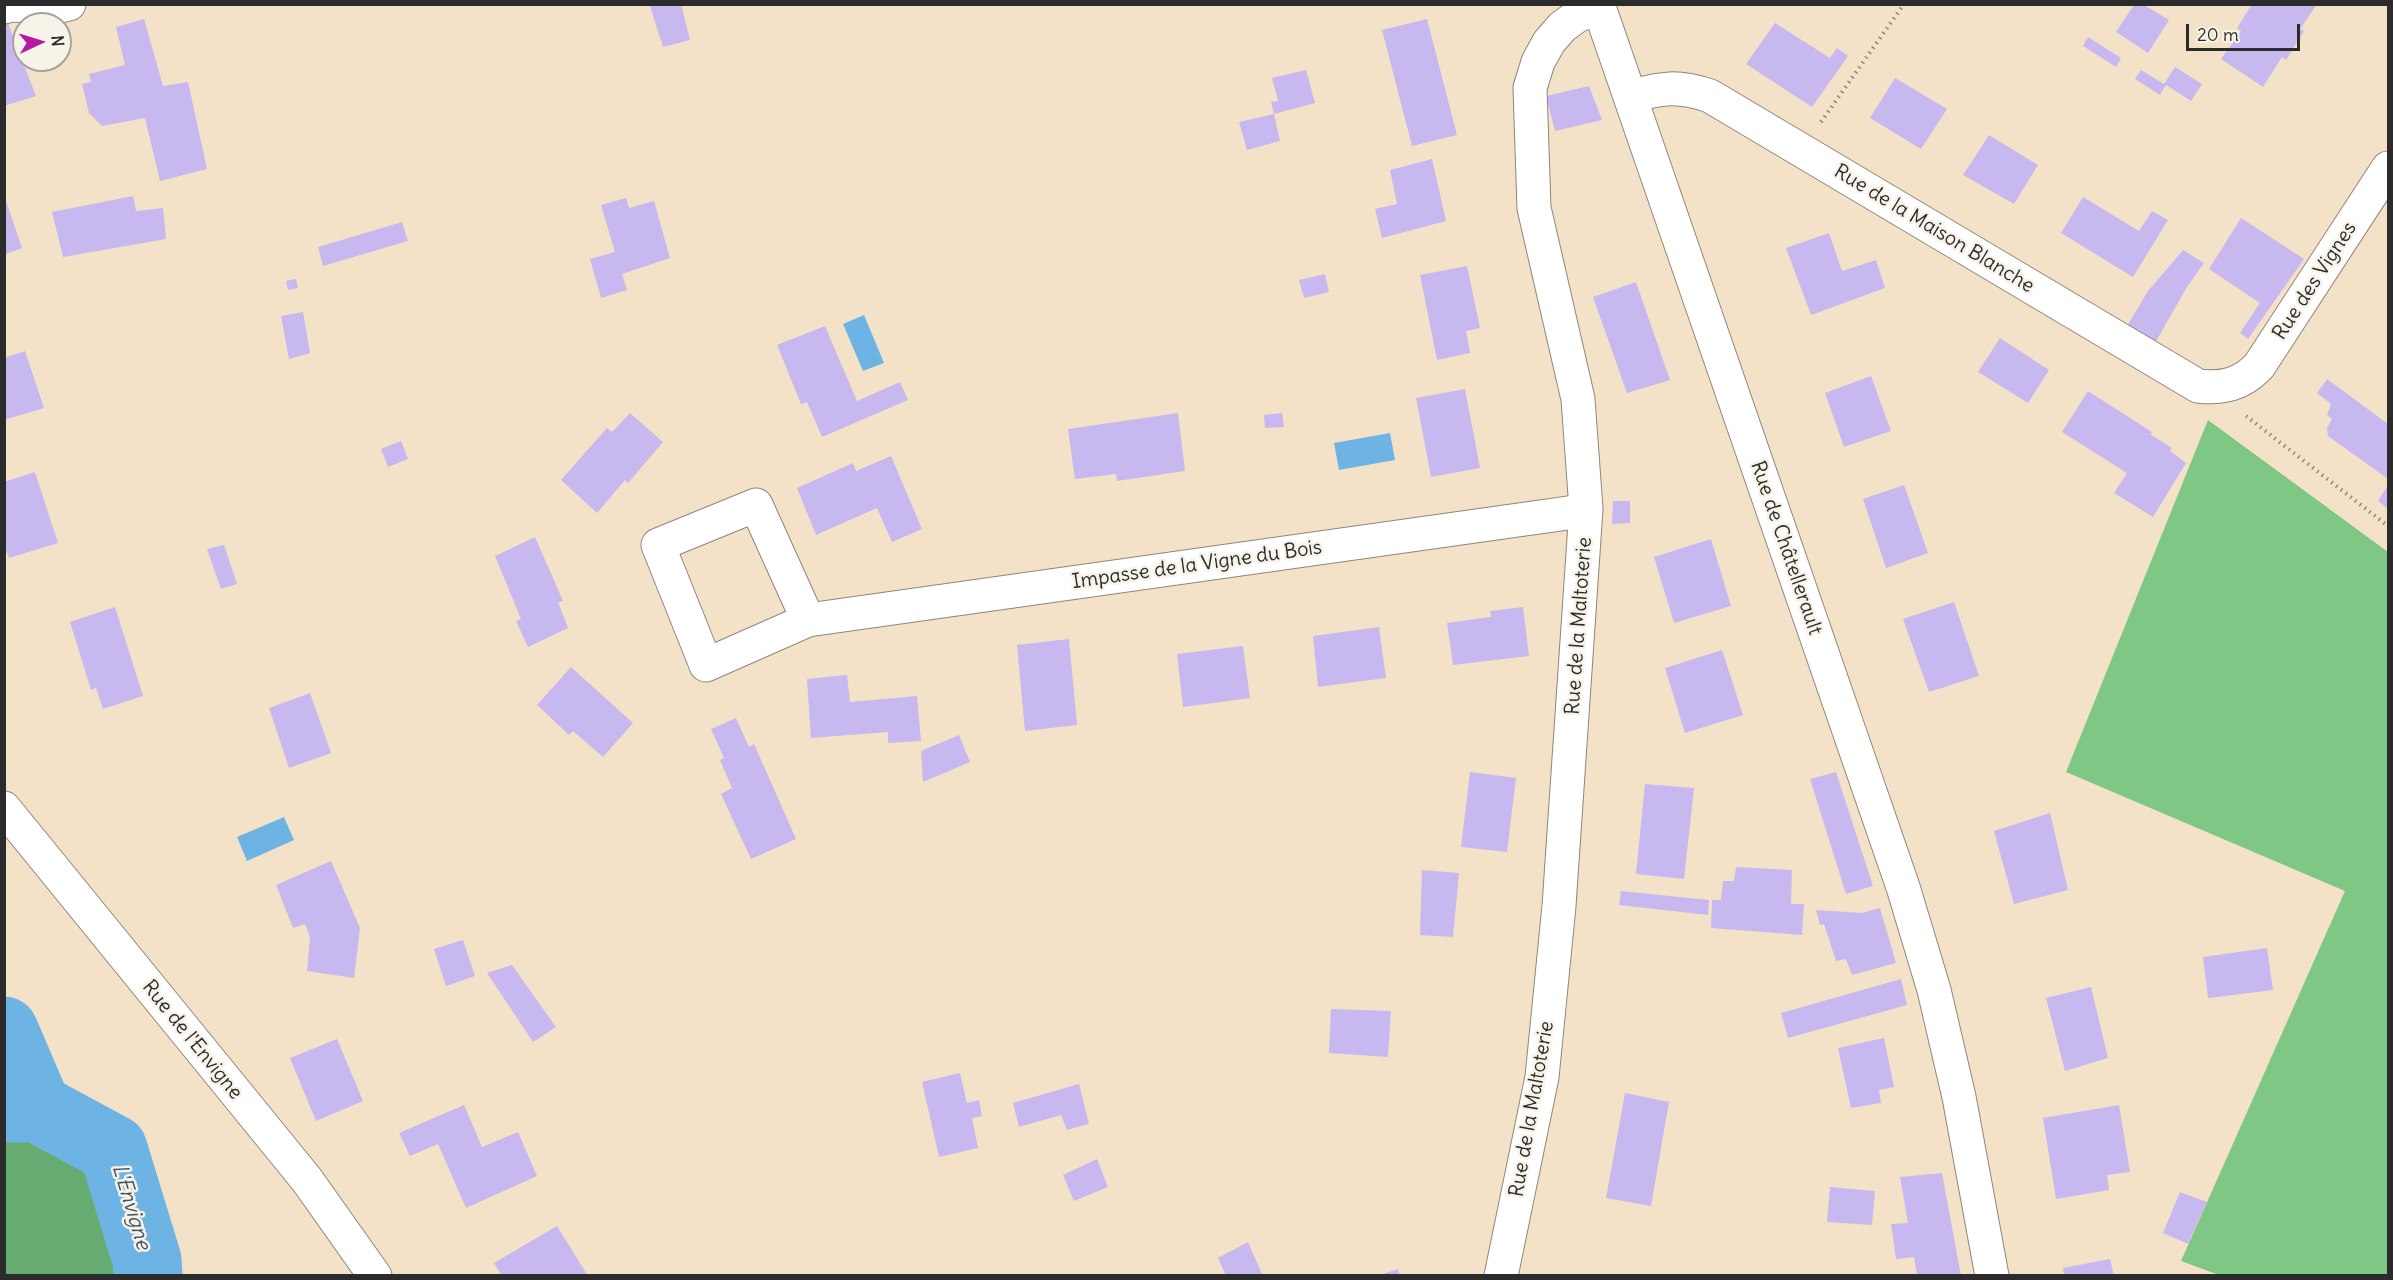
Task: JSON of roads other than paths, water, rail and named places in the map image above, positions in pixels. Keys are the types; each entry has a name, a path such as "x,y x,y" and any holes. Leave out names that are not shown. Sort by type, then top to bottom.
{"street":[{"path":"4,7 12,5 36,8 69,4"},
{"name":"Rue de Châtellerault","path":"1598,6 1903,886 1935,990 1959,1097 1992,1275"},
{"name":"Rue de la Maltoterie","path":"1501,1275 1542,1077 1560,906 1586,509 1578,399 1534,208 1530,88 1538,62 1549,42 1562,27 1577,16 1598,6"},
{"name":"Rue de la Maison Blanche","path":"1630,96 1664,88 1687,88 1710,96 2198,386 2213,388 2233,385"},
{"name":"Rue des Vignes","path":"2233,385 2249,377 2259,366 2388,168"},
{"name":"Impasse de la Vigne du Bois","path":"808,620 756,505 658,544 706,665 808,620 1586,509"},
{"name":"Rue de l'Envigne","path":"4,808 307,1180 375,1275"}],"water":[{"path":"864,315 884,363 863,371 843,324"},
{"path":"1390,433 1395,460 1339,470 1334,443"},
{"path":"284,817 294,840 247,861 237,837"},
{"path":"5,1102 76,1118 115,1146 148,1245 151,1275 126,1275 120,1234 91,1153 29,1129 5,1129"}],"waterway":[{"path":"4,1031 37,1108"},
{"name":"L'Envigne","path":"4,1108 37,1108 113,1149 147,1260 148,1276"}]}
